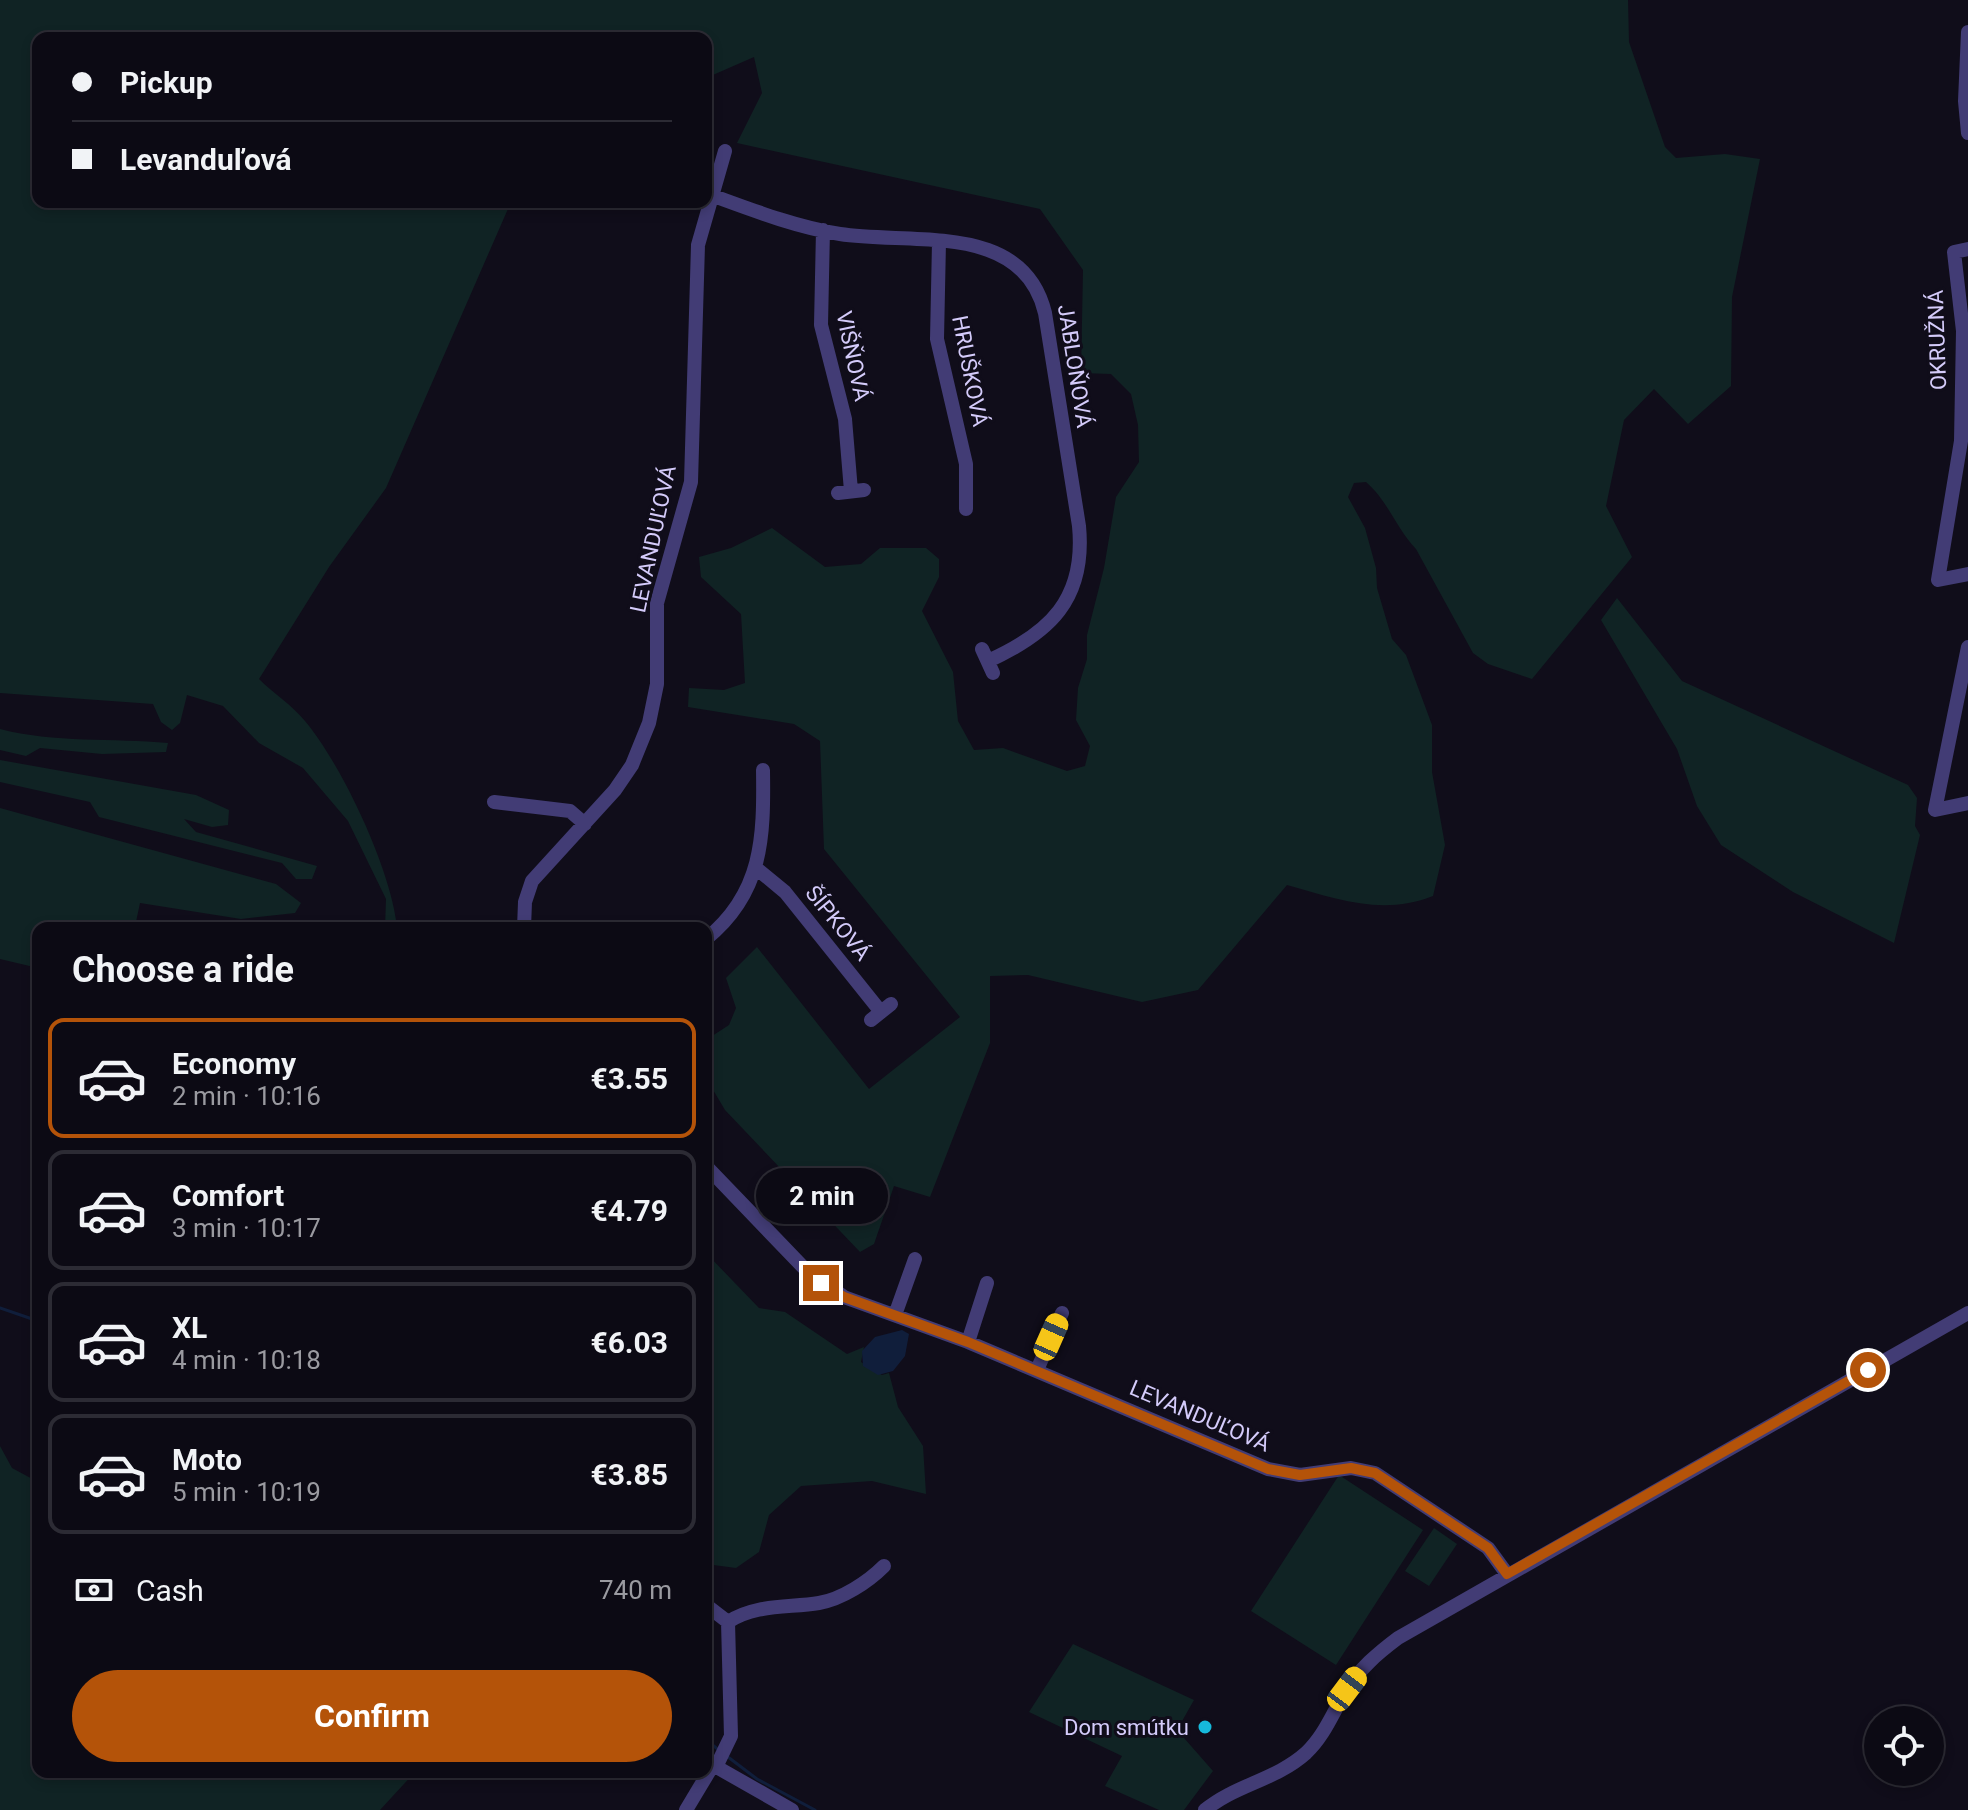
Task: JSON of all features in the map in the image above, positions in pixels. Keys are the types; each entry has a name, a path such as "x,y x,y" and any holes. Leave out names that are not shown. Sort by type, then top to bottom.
{"street":[{"path":"1968,32 1965,101 1968,131"},
{"name":"LEVANDUĽOVÁ","path":"712,192 725,151"},
{"name":"JABLOŇOVÁ","path":"712,195 823,230 995,249 1020,265 1036,285 1045,313 1079,526 1077,572 1059,612 1027,642 988,661"},
{"name":"LEVANDUĽOVÁ","path":"524,922 525,902 532,881 615,790 632,765 654,703 657,603 691,482 697,267 708,208"},
{"name":"VIŠŇOVÁ","path":"823,230 821,325 845,419 851,491"},
{"name":"HRUŠKOVÁ","path":"939,242 937,339 966,464 966,509"},
{"name":"OKRUŽNÁ","path":"1968,249 1954,252 1963,331 1964,441 1938,580 1968,574"},
{"path":"1968,647 1935,810 1968,803"},
{"path":"712,933 728,918 756,868 764,831 763,770"},
{"path":"494,802 570,811 585,824"},
{"name":"ŠÍPKOVÁ","path":"756,868 785,892 881,1012"},
{"name":"LEVANDUĽOVÁ","path":"712,1172 821,1283 844,1297 968,1342 1268,1469 1300,1475 1351,1468 1375,1473 1488,1548 1507,1574"},
{"path":"895,1315 915,1259"},
{"path":"968,1342 987,1283"},
{"path":"1037,1370 1062,1313"},
{"path":"1205,1810 1277,1774 1307,1752 1364,1667 1398,1638 1968,1313"},
{"path":"728,1622 753,1610 834,1599 872,1577 884,1566"},
{"path":"712,1610 728,1622 732,1707 716,1760 792,1810"},
{"path":"686,1810 705,1778"}],"green space":[{"path":"0,0 1628,0 1629,42 1665,147 1676,158 1725,154 1760,159 1732,297 1731,386 1688,424 1654,389 1624,420 1606,506 1632,557 1532,679 1488,664 1473,653 1416,549 1366,482 1354,483 1348,497 1365,528 1376,568 1377,588 1392,639 1406,655 1432,725 1432,772 1445,845 1433,896 1396,905 1378,905 1342,900 1287,885 1198,990 1142,1002 1028,975 990,976 990,1043 930,1197 894,1186 874,1244 860,1252 725,1110 712,1088 712,1036 729,1025 736,1008 726,978 757,947 869,1089 960,1017 824,849 820,741 794,724 688,707 689,688 724,690 745,683 741,614 701,577 699,557 731,548 772,528 825,567 861,564 880,548 926,548 939,559 939,577 922,611 953,672 958,721 974,750 1003,748 1067,771 1085,766 1090,746 1076,720 1078,688 1087,659 1087,635 1104,568 1116,497 1139,462 1138,425 1131,394 1111,374 1081,373 1083,270 1040,209 737,143 762,93 754,57 712,75 712,32 32,32 32,208 508,208 386,488 329,567 259,679 305,721 334,764 375,849 386,878 396,922 385,922 386,899 348,821 303,768 259,743 223,706 187,695 180,723 172,730 161,722 153,704 0,693"},
{"path":"1617,598 1682,681 1908,785 1917,798 1915,826 1920,835 1894,943 1793,892 1721,845 1697,806 1677,749 1601,620"},
{"path":"0,729 62,738 168,743 166,752 102,754 40,748 26,756 0,750"},
{"path":"0,760 196,795 229,810 228,825 212,827 184,819 196,832 317,866 312,879 296,879 282,863 99,817 90,802 0,782"},
{"path":"0,808 276,884 301,903 295,913 241,919 140,903 136,922 32,922 32,967 0,959"},
{"path":"712,1259 759,1308 785,1312 847,1354 864,1347 861,1362 882,1375 889,1373 898,1407 923,1446 926,1494 872,1481 801,1486 769,1515 759,1552 736,1568 712,1565"},
{"path":"0,1446 12,1468 32,1479 32,1778 409,1778 380,1810 0,1810"},
{"path":"1339,1475 1423,1530 1336,1665 1251,1611"},
{"path":"1434,1528 1457,1544 1429,1586 1405,1571"},
{"path":"1073,1644 1194,1700 1177,1730 1213,1771 1184,1810 1159,1810 1105,1786 1122,1756 1029,1712"}],"water":[{"path":"902,1330 909,1334 905,1356 893,1371 878,1375 863,1366 862,1351 875,1337"}],"waterway":[{"path":"0,1308 32,1319"},
{"path":"712,1745 719,1750"},
{"path":"728,1757 757,1779 815,1810"}],"place":[{"name":"Dom smútku","path":"1205,1727"}],"route":[{"path":"821,1283 844,1297 968,1342 1268,1469 1300,1475 1340,1468 1375,1473 1488,1548 1497,1556 1507,1574 1868,1370"}]}
